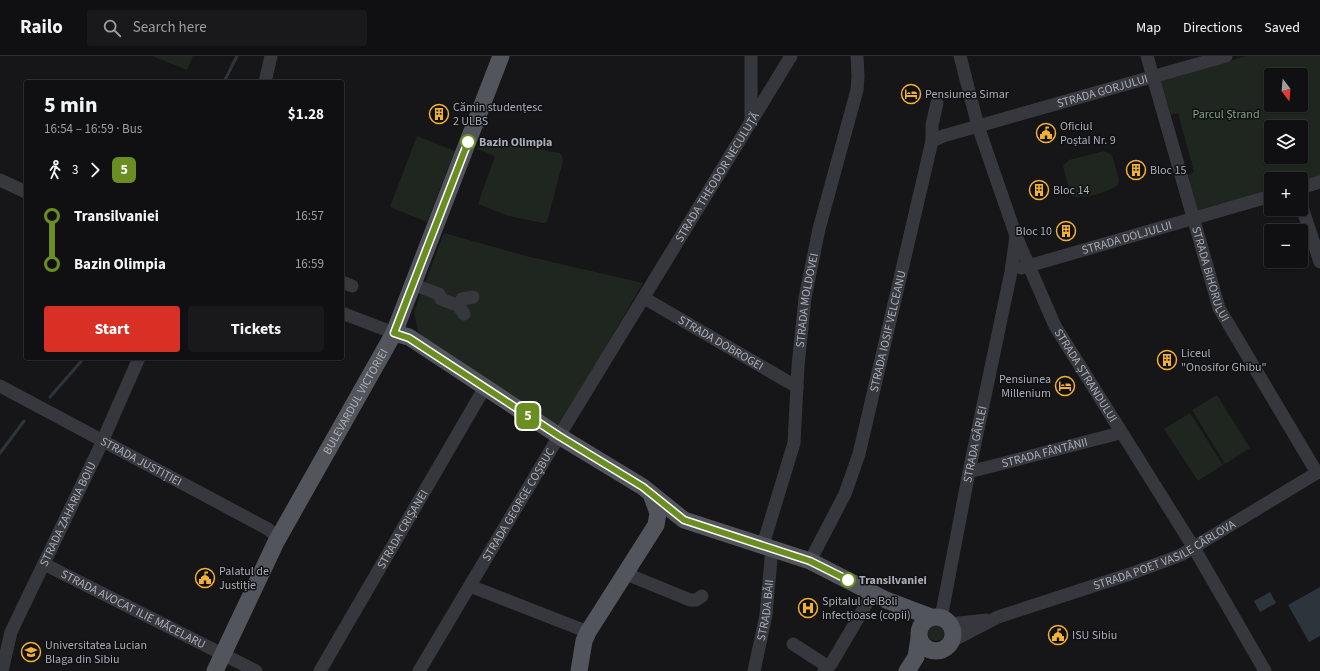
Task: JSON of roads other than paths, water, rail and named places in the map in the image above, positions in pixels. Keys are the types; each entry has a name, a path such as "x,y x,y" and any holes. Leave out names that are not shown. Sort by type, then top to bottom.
{"main road":[{"name":"BULEVARDUL VICTORIEI","path":"215,671 276,542 394,333 501,56"},
{"path":"394,333 409,338 559,436 650,492 668,509 690,523 810,561 879,597 941,620 952,633 946,646 913,671"},
{"path":"579,671 584,641 588,632 624,573 656,525 658,513 650,492"},
{"path":"656,525 669,523 690,523"},
{"path":"879,597 910,621 922,643 931,650 946,646"},
{"path":"907,671 916,657 919,635 923,623 941,620"}],"street":[{"path":"265,80 271,56"},
{"path":"751,56 751,120"},
{"name":"STRADA THEODOR NECULUȚĂ","path":"644,298 791,56"},
{"name":"STRADA MOLDOVEI","path":"768,547 792,454 796,428 800,327 805,298 819,229 856,90 858,77 857,56"},
{"name":"STRADA ȘTRANDULUI","path":"960,56 978,126 1016,236 1063,341 1194,548 1265,671"},
{"name":"STRADA BIHORULUI","path":"1147,56 1192,219 1219,308 1318,472"},
{"name":"STRADA GORJULUI","path":"978,126 1226,56"},
{"name":"STRADA IOSIF VELCEANU","path":"810,561 845,494 859,454 932,141 932,125 937,103"},
{"path":"932,141 943,136 978,126"},
{"path":"0,180 24,191"},
{"path":"1308,186 1320,182"},
{"name":"STRADA DOLJULUI","path":"1028,265 1264,198"},
{"path":"1305,216 1320,262"},
{"name":"STRADA GÂRLEI","path":"941,620 969,472 1011,272 1016,236"},
{"path":"1011,272 1028,265"},
{"path":"412,284 439,294 445,292 465,304"},
{"name":"STRADA DOBROGEI","path":"644,298 797,387"},
{"name":"STRADA GEORGE COȘBUC","path":"419,671 559,436 644,298"},
{"path":"344,314 394,333"},
{"name":"STRADA ZAHARIA BOIU","path":"2,671 3,646 103,441 138,360"},
{"name":"STRADA JUSTIȚIEI","path":"0,386 268,529 274,534 276,542"},
{"name":"STRADA CRIȘANEI","path":"320,671 485,387"},
{"name":"STRADA FÂNTÂNII","path":"969,472 1120,433"},
{"name":"STRADA POET VASILE CÂRLOVA","path":"946,646 998,617 1130,574 1168,560 1194,548 1318,472"},
{"name":"STRADA BĂII","path":"754,671 766,615 768,547"},
{"name":"STRADA AVOCAT ILIE MĂCELARU","path":"44,564 223,653 256,671"},
{"path":"624,573 690,600 696,600 702,596"},
{"path":"470,586 588,632"},
{"path":"793,644 825,668 831,664 879,597"},
{"name":"STRADA POET VASILE CÂRLOVA","path":"941,620 998,617"}],"waterway":[{"path":"225,80 237,56"},
{"path":"50,397 82,360"},
{"path":"0,453 24,421"}],"place":[{"name":"Pensiunea Simar","path":"911,94"},
{"name":"Cămin studențesc 2 ULBS","path":"439,114"},
{"name":"Oficiul Poștal Nr. 9","path":"1046,133"},
{"name":"Bazin Olimpia","path":"468,142"},
{"name":"Bloc 15","path":"1136,170"},
{"name":"Bloc 14","path":"1039,190"},
{"name":"Bloc 10","path":"1066,231"},
{"name":"Liceul \"Onosifor Ghibu\"","path":"1167,360"},
{"name":"Pensiunea Millenium","path":"1065,386"},
{"name":"Palatul de Justiție","path":"205,578"},
{"name":"Transilvaniei","path":"848,580"},
{"name":"Spitalul de Boli infecțioase (copii)","path":"808,608"},
{"name":"ISU Sibiu","path":"1058,635"},
{"name":"Universitatea Lucian Blaga din Sibiu","path":"31,652"}],"park label":[{"name":"Parcul Ștrand","path":"1226,114"}]}
